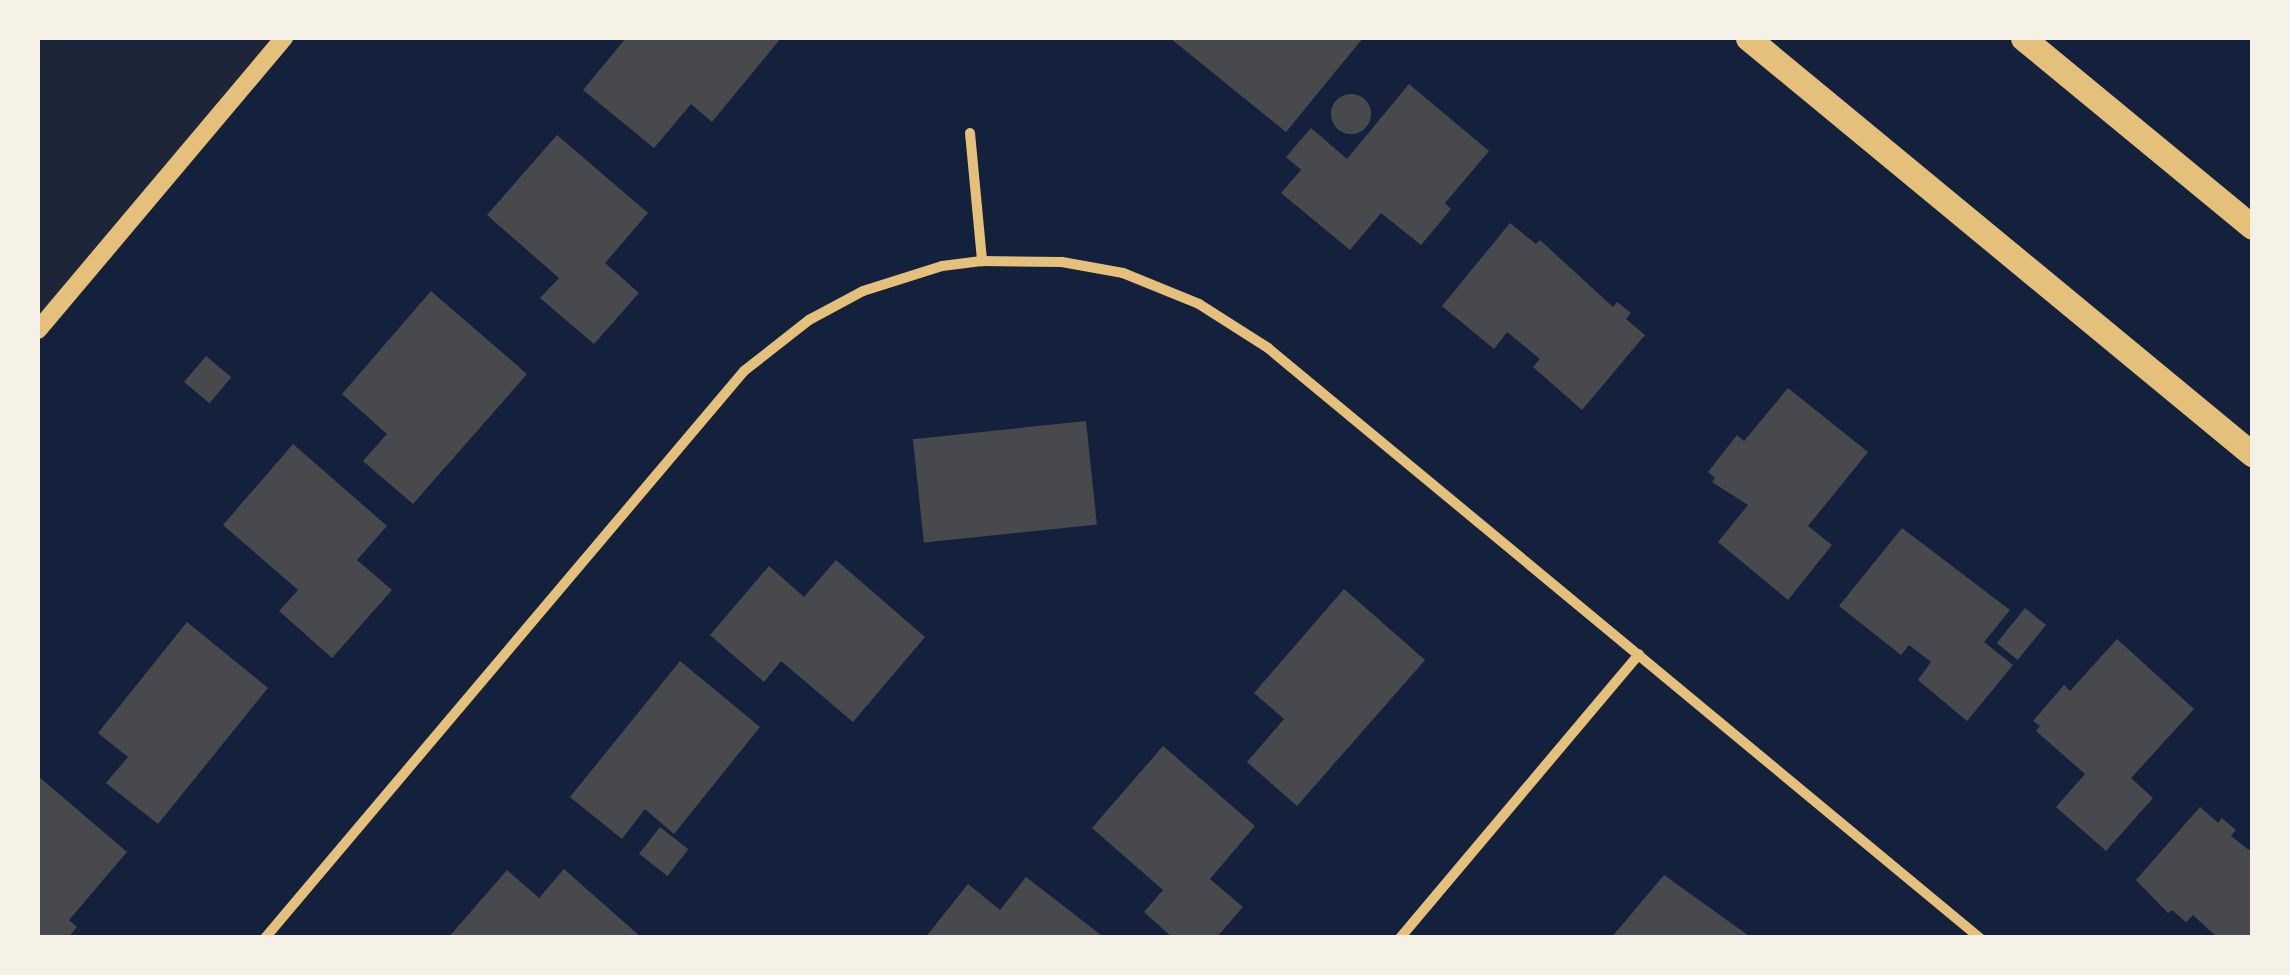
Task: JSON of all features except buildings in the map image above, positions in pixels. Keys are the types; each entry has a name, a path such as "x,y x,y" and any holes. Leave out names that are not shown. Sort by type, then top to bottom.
{"main road":[{"path":"1748,38 2252,454"},
{"path":"2023,38 2252,228"}],"street":[{"path":"38,330 284,38"},
{"path":"970,133 982,261"},
{"path":"265,938 744,370 808,320 863,290 942,266 982,261 1062,262 1123,273 1199,304 1268,348 1980,938"},
{"path":"1400,938 1639,654"}],"shaded area":[{"path":"38,38 284,38 38,330"}]}
